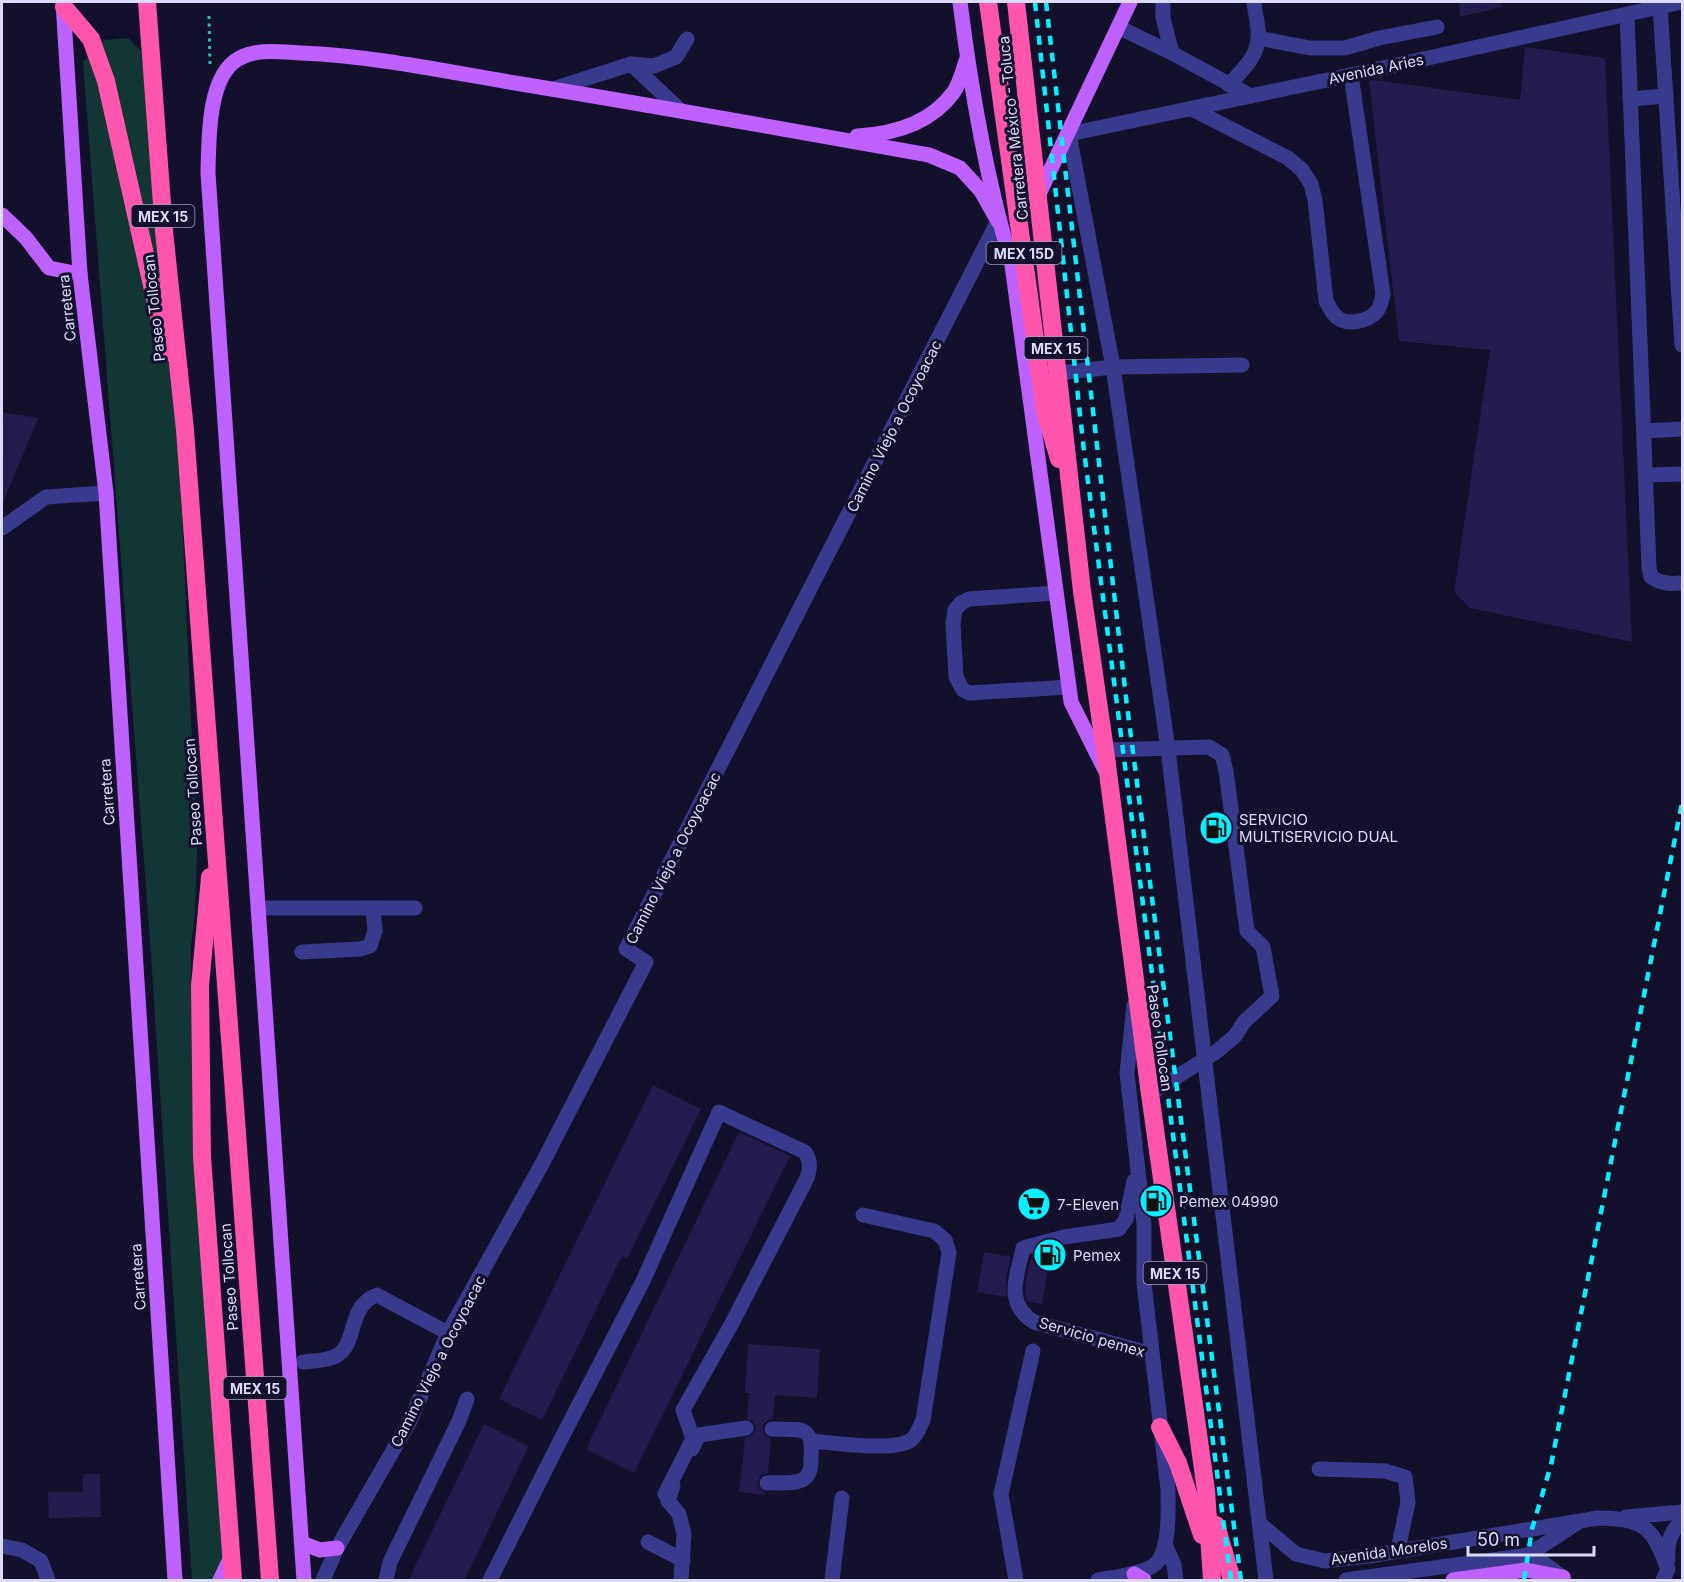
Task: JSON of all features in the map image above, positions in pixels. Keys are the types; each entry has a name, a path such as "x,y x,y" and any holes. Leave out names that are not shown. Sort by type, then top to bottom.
{"highway":[{"name":"Paseo Tollocan","path":"147,2 164,231 185,430 270,1581"},
{"name":"MEX 15D","path":"987,2 1045,411 1071,501"},
{"name":"Carretera México - Toluca","path":"1016,2 1059,373 1071,501"},
{"path":"64,4 91,39 106,81 185,430"},
{"name":"Paseo Tollocan","path":"1071,501 1106,750 1135,989 1206,1490 1212,1581"},
{"path":"214,833 200,986 202,1157 233,1581"},
{"path":"1160,1427 1178,1463 1209,1557"},
{"path":"1206,1490 1232,1581"}],"main road":[{"path":"960,2 967,58 998,221 1011,265 1071,702 1108,776"},
{"path":"1038,196 1130,2"},
{"name":"Carretera","path":"64,4 81,274 106,493 175,1581"},
{"path":"304,1581 208,173 210,125 218,88 225,71 236,60 248,54 270,51 346,55 680,110 929,155 960,168 981,191 998,221"},
{"path":"833,137 875,135 903,129 930,117 954,92 967,58"},
{"path":"2,215 26,238 49,268 81,274"},
{"path":"302,1543 320,1550 338,1548"},
{"path":"220,1581 231,1557"},
{"path":"1453,1581 1526,1570 1536,1576 1564,1579"}],"street":[{"path":"1163,2 1163,18 1172,53"},
{"path":"1229,85 1248,63 1257,47 1254,2"},
{"name":"Avenida Aries","path":"1069,134 1683,2"},
{"path":"1660,7 1683,345"},
{"path":"1627,15 1649,567 1652,577 1660,582 1669,585 1683,582"},
{"path":"1118,27 1251,96"},
{"path":"1258,38 1310,48 1345,48 1379,38 1437,27"},
{"path":"553,89 631,64 654,66 676,57 687,39"},
{"path":"631,64 680,110"},
{"path":"1192,109 1288,158 1302,170 1311,184 1315,200 1326,301 1332,312 1341,320 1359,322 1374,315 1380,308 1383,294 1351,75"},
{"path":"1630,99 1666,96"},
{"path":"1069,134 1113,366 1168,748 1266,1581"},
{"name":"Camino Viejo a Ocoyoacac","path":"323,1581 338,1548 410,1421 448,1333 543,1162 646,962 626,949 998,221"},
{"path":"1059,373 1113,366 1242,365"},
{"path":"1644,431 1683,429"},
{"path":"1646,475 1683,474"},
{"path":"2,528 46,497 106,493"},
{"path":"1056,593 969,599 961,603 955,610 953,624 956,677 963,690 970,693 1069,687"},
{"path":"1106,750 1209,747 1222,755 1248,931 1263,947 1272,996 1244,1022 1235,1036 1150,1094"},
{"path":"258,908 415,908"},
{"path":"303,952 360,949 370,946 375,932 373,908"},
{"path":"1098,1581 1139,1577 1159,1560 1165,1544 1168,1490 1144,1283 1144,1224 1127,1073 1135,989"},
{"path":"490,1581 643,1281 719,1112 805,1152 810,1167 807,1178 731,1325 683,1410 693,1439 669,1494 682,1524 681,1581"},
{"name":"Servicio pemex","path":"1138,1158 1132,1199 1126,1219 1119,1229 1064,1237 1023,1248 1015,1283 1015,1301 1024,1315 1034,1322 1152,1354"},
{"path":"812,1441 902,1445 914,1438 923,1420 950,1253 945,1240 933,1231 863,1215"},
{"path":"303,1362 327,1360 338,1355 344,1349 358,1311 367,1300 376,1295 448,1333"},
{"path":"1016,1581 1001,1494 1033,1351"},
{"path":"386,1581 390,1562 467,1399"},
{"path":"669,1494 699,1435 746,1428"},
{"path":"767,1483 799,1481 806,1478 810,1469 812,1441 809,1435 801,1430 772,1429"},
{"path":"1319,1469 1385,1471 1405,1477 1408,1502 1398,1550"},
{"path":"832,1581 842,1498"},
{"path":"1613,1518 1683,1512"},
{"name":"Avenida Morelos","path":"1260,1524 1296,1554 1325,1561 1598,1518 1613,1518 1633,1522 1647,1528 1658,1542 1666,1575"},
{"path":"1666,1575 1667,1544 1671,1533 1683,1520"},
{"path":"1528,1555 1580,1522"},
{"path":"648,1542 683,1560"},
{"path":"1165,1544 1174,1565 1176,1581"},
{"path":"2,1546 22,1550 40,1561 48,1581"},
{"path":"1528,1555 1542,1562 1564,1579"},
{"name":"Avenida Morelos","path":"1347,1581 1528,1555"}],"path":[{"path":"209,16 210,69"}],"green space":[{"path":"128,38 141,51 176,380 197,850 195,914 191,946 192,1089 229,1580 192,1580 150,940 83,62 105,40"}],"building":[{"path":"1459,2 1501,2 1502,7 1460,17"},
{"path":"1525,47 1605,58 1632,642 1470,608 1454,592 1490,350 1399,341 1369,81 1520,100"},
{"path":"2,412 38,418 2,505"},
{"path":"653,1085 701,1109 627,1259 622,1256 542,1420 499,1399"},
{"path":"739,1132 790,1156 634,1473 586,1449"},
{"path":"984,1252 1011,1257 1006,1278 1006,1297 977,1292"},
{"path":"1030,1260 1049,1264 1042,1304 1027,1301 1025,1296"},
{"path":"748,1344 820,1349 817,1398 775,1395 773,1419 763,1425 763,1433 771,1439 768,1473 761,1475 757,1483 759,1489 766,1492 765,1495 739,1492 745,1438 752,1435 756,1427 747,1419 749,1393 745,1393"},
{"path":"484,1424 529,1446 464,1581 408,1581"},
{"path":"83,1474 100,1474 101,1517 49,1518 48,1492 83,1492"}],"railway":[{"path":"1035,2 1084,451 1231,1580"},
{"path":"1046,2 1127,706 1241,1580"},
{"path":"1524,1580 1532,1529 1551,1465 1682,803"}],"place":[{"name":"SERVICIO MULTISERVICIO DUAL","path":"1216,828"},
{"name":"Pemex 04990","path":"1156,1201"},
{"name":"7-Eleven","path":"1034,1204"},
{"name":"Pemex","path":"1050,1255"}]}
